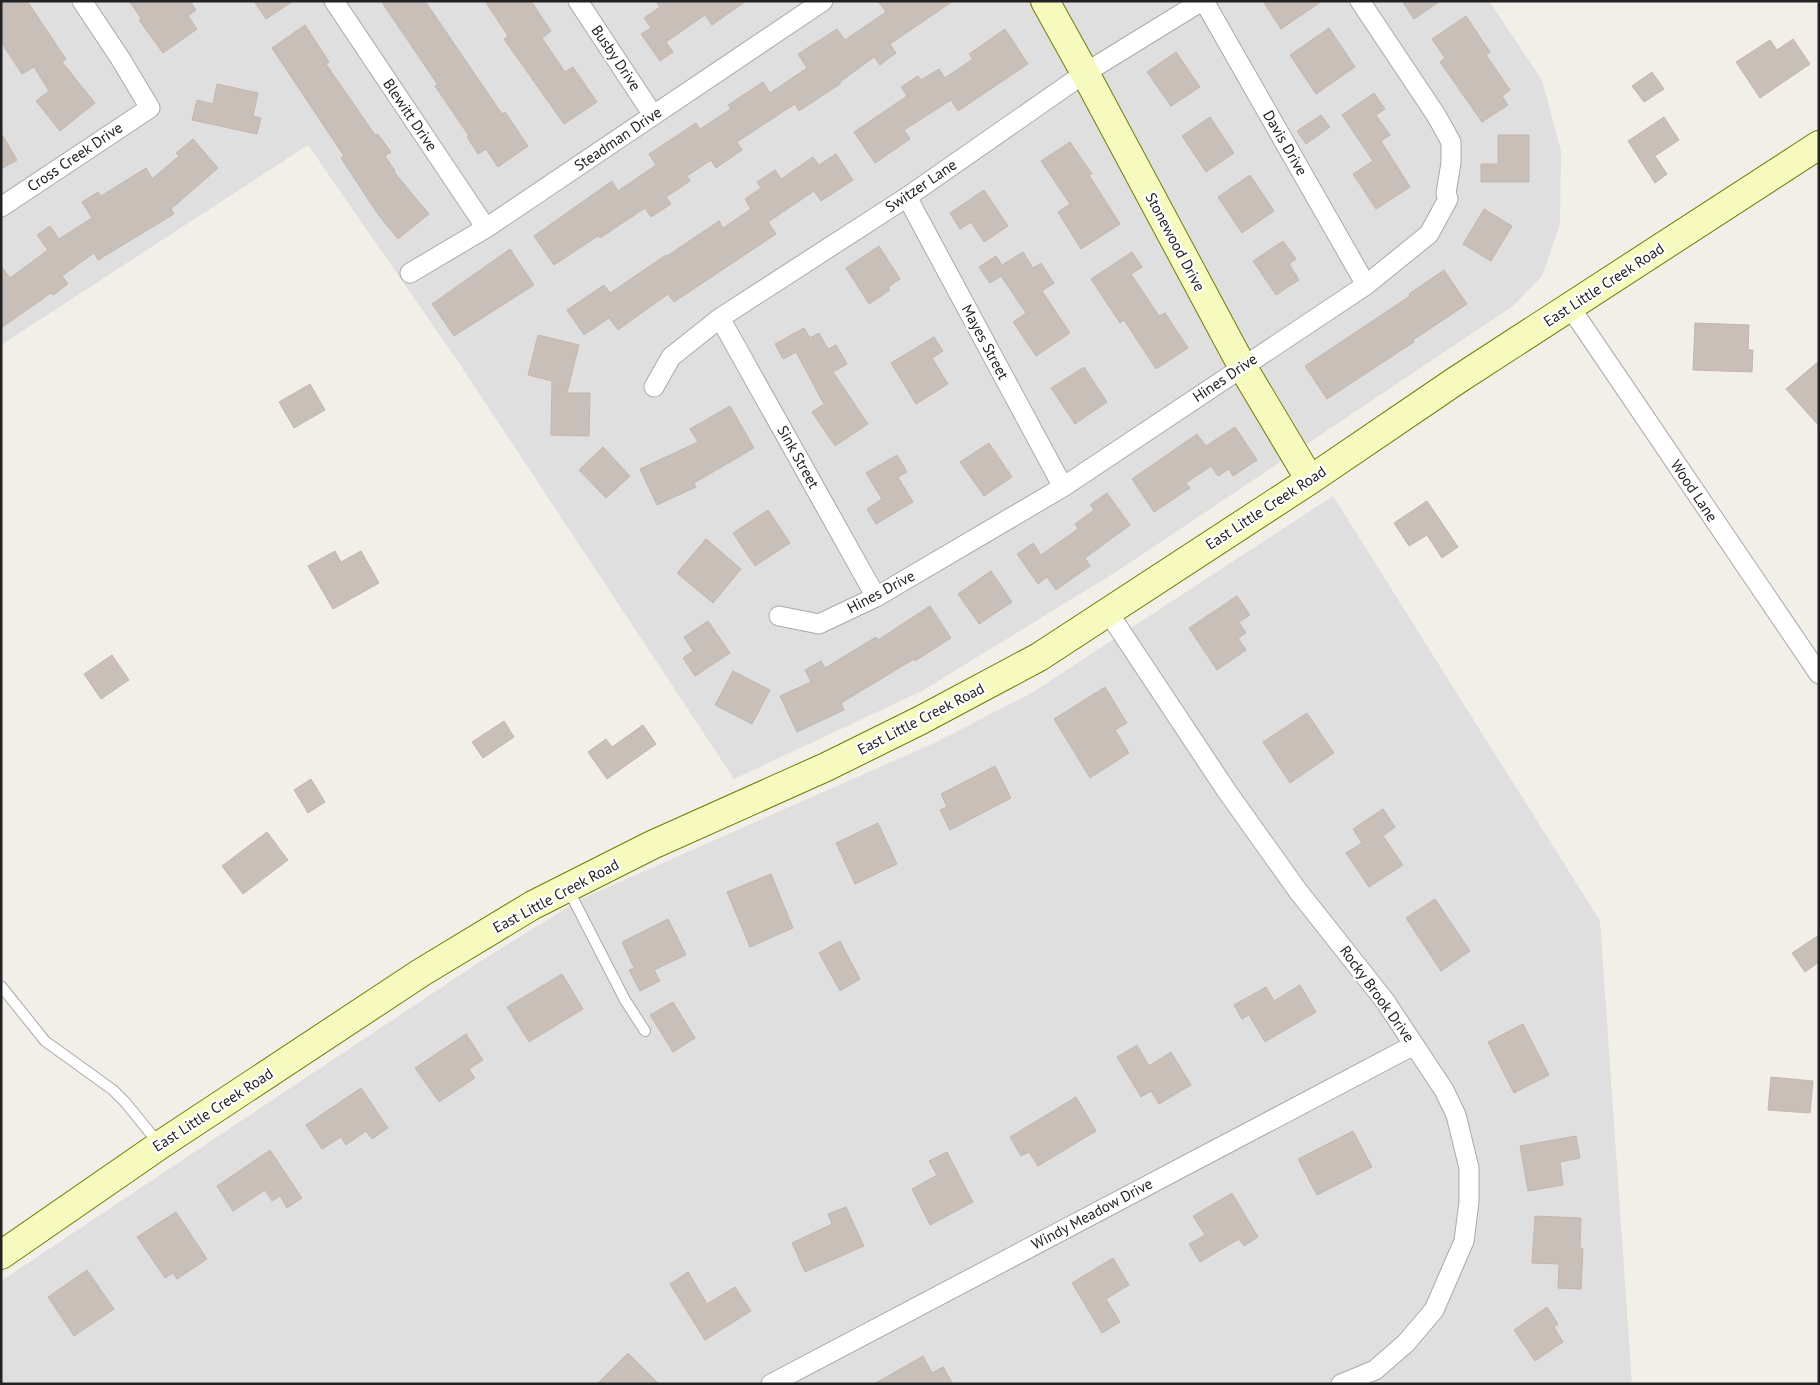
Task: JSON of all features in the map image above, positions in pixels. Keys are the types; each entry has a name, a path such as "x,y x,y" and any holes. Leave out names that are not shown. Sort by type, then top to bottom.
{"street":[{"name":"Cross Creek Drive","path":"1,207 150,108 82,1"},
{"name":"Blewitt Drive","path":"334,1 486,228"},
{"name":"Busby Drive","path":"578,1 654,115"},
{"name":"Steadman Drive","path":"410,273 486,228 823,1"},
{"name":"Stonewood Drive","path":"1045,1 1242,366 1310,480"},
{"name":"Switzer Lane","path":"654,387 671,358 720,318 907,197 1085,72 1203,1"},
{"name":"Davis Drive","path":"1203,1 1366,285"},
{"name":"Hines Drive","path":"779,616 819,624 876,596 1063,487 1366,285 1429,234 1448,199 1446,193 1452,163 1450,142 1436,115 1360,1"},
{"name":"East Little Creek Road","path":"1,1254 160,1145 422,972 533,905 652,845 826,767 921,720 1039,657 1310,480 1457,380 1819,145"},
{"name":"Mayes Street","path":"907,197 1063,487"},
{"name":"Wood Lane","path":"1570,307 1819,674"},
{"name":"Sink Street","path":"720,318 876,596"},
{"name":"Rocky Brook Drive","path":"1108,612 1226,790 1298,891 1385,1001 1444,1090 1458,1124 1469,1168 1469,1202 1464,1241 1434,1310 1406,1343 1375,1370 1341,1384"},
{"name":"Windy Meadow Drive","path":"771,1384 1414,1045"}],"lane":[{"path":"568,888 625,1000 645,1031"},
{"path":"1,986 46,1041 113,1090 160,1145"}],"shaded area":[{"path":"1,1 1489,1 1542,80 1561,151 1560,224 1542,276 1513,306 1119,570 922,691 734,779 459,363 308,145 1,345"},
{"path":"1333,496 1600,921 1632,1384 1,1384 1,1281 484,959 581,899 932,744 1030,694"}],"building":[{"path":"1,1 27,1 66,59 62,62 95,103 60,131 36,101 49,91 34,67 22,74 1,42"},
{"path":"129,1 190,1 196,10 188,16 197,29 163,53 139,20 141,18"},
{"path":"254,1 293,1 266,19"},
{"path":"381,1 425,1 502,114 505,112 528,146 498,167 486,149 478,154 467,137 469,136 435,86 438,85"},
{"path":"485,1 531,1 551,31 542,38 565,72 573,67 597,102 564,124 504,39 508,36"},
{"path":"656,1 746,1 712,25 705,15 666,42 673,52 660,61 641,34 651,28 644,18 660,7"},
{"path":"878,1 953,1 890,44 896,53 880,65 874,57 840,82 840,84 799,111 795,104 737,142 742,150 716,168 711,160 687,176 690,181 666,197 671,204 651,217 645,208 600,238 598,236 554,265 534,236 612,181 618,191 656,165 649,154 696,123 700,129 731,109 728,105 763,82 770,93 807,68 798,54 837,29 845,40 886,12"},
{"path":"1263,1 1322,1 1281,29"},
{"path":"1402,1 1440,1 1414,19"},
{"path":"1466,16 1490,52 1486,55 1510,90 1502,96 1508,105 1482,122 1440,62 1445,58 1432,39"},
{"path":"305,25 329,62 326,64 375,135 378,134 391,152 385,156 394,172 429,214 398,239 377,213 341,158 344,156 272,48"},
{"path":"1329,28 1355,67 1316,94 1290,55"},
{"path":"1005,29 1028,64 958,111 951,100 904,130 910,139 875,163 854,132 907,96 901,87 918,76 921,80 939,69 945,78 973,59 969,54"},
{"path":"1793,39 1810,64 1760,98 1736,62 1770,40 1777,50"},
{"path":"1176,52 1200,87 1171,106 1147,72"},
{"path":"1652,72 1664,89 1644,102 1632,86"},
{"path":"217,84 258,93 253,116 261,118 257,134 192,120 197,100 213,104"},
{"path":"1374,93 1385,109 1376,115 1390,135 1381,141 1410,187 1376,209 1353,174 1373,161 1342,115"},
{"path":"1321,115 1330,127 1306,144 1297,131"},
{"path":"1210,117 1234,153 1206,172 1182,136"},
{"path":"1664,117 1679,140 1655,156 1667,174 1655,183 1628,141"},
{"path":"1,133 17,160 1,169"},
{"path":"1498,135 1529,135 1529,182 1481,182 1481,164 1498,164"},
{"path":"193,139 218,168 171,209 174,214 98,260 94,253 62,276 68,284 53,295 51,293 1,328 1,266 10,278 48,250 37,235 50,226 59,239 92,218 82,202 98,192 101,196 146,168 152,179 179,156 176,153"},
{"path":"1070,142 1092,174 1089,175 1120,224 1081,249 1058,212 1070,204 1041,161"},
{"path":"836,154 853,180 821,201 814,191 768,222 776,234 674,302 668,294 618,330 609,318 584,335 567,310 604,285 610,293 719,221 723,228 751,209 745,199 761,188 757,182 775,170 781,179 813,157 819,165"},
{"path":"1250,175 1274,211 1242,233 1218,197"},
{"path":"984,190 1008,226 984,242 971,222 960,229 950,213"},
{"path":"1484,209 1512,226 1491,261 1463,244"},
{"path":"1283,241 1296,259 1289,264 1299,280 1276,295 1253,261"},
{"path":"879,246 900,279 888,287 890,290 869,304 846,268"},
{"path":"510,249 534,285 454,336 432,304"},
{"path":"1023,252 1033,268 1041,263 1054,283 1042,291 1070,333 1036,356 1013,322 1026,313 1001,276 990,283 979,267 996,256 1002,265"},
{"path":"1132,252 1142,267 1131,274 1159,316 1165,313 1188,348 1156,369 1124,320 1120,323 1091,279"},
{"path":"1444,270 1467,304 1413,340 1414,342 1327,399 1305,366 1410,296 1409,294"},
{"path":"1695,323 1749,325 1748,350 1753,350 1752,372 1693,370"},
{"path":"804,328 810,338 819,333 828,349 836,345 847,364 833,372 868,424 835,446 812,412 824,404 796,352 783,359 775,344"},
{"path":"538,335 579,345 567,393 590,393 589,436 551,435 552,381 528,375"},
{"path":"934,337 943,351 932,358 948,384 916,404 891,363"},
{"path":"1819,361 1819,426 1786,389"},
{"path":"1084,367 1107,402 1075,424 1051,388"},
{"path":"310,384 325,410 294,428 279,402"},
{"path":"730,406 754,448 694,483 696,487 657,505 640,469 698,442 690,429"},
{"path":"1235,427 1257,460 1233,476 1229,469 1218,476 1211,466 1186,483 1190,488 1154,512 1132,479 1197,434 1206,446"},
{"path":"989,443 1012,477 984,496 960,462"},
{"path":"603,447 630,476 606,498 579,470"},
{"path":"897,455 907,472 898,477 913,502 876,524 867,509 882,499 866,473"},
{"path":"1107,493 1130,525 1085,558 1090,566 1056,590 1047,577 1038,584 1017,554 1033,543 1041,555 1078,529 1075,524 1094,510 1090,505"},
{"path":"1427,501 1458,547 1442,558 1427,535 1409,546 1394,523"},
{"path":"768,510 790,543 755,566 733,533"},
{"path":"706,539 741,569 713,603 677,573"},
{"path":"335,551 341,562 361,551 379,583 333,609 308,566"},
{"path":"991,571 1012,602 979,624 958,594"},
{"path":"1237,596 1250,615 1239,622 1246,633 1238,638 1246,650 1217,670 1189,628"},
{"path":"930,606 951,638 841,703 844,710 797,732 780,696 811,682 805,670 821,661 825,668 876,637 878,640"},
{"path":"708,621 730,653 695,676 683,658 693,651 684,637"},
{"path":"112,655 129,680 101,699 84,674"},
{"path":"733,671 770,690 752,724 715,705"},
{"path":"1105,687 1127,723 1115,730 1129,753 1090,778 1054,719"},
{"path":"1307,713 1334,753 1290,783 1263,742"},
{"path":"504,721 514,737 483,758 472,742"},
{"path":"643,725 656,744 607,779 588,752 606,739 612,747"},
{"path":"995,766 1011,798 950,830 940,810 947,807 941,794"},
{"path":"311,779 325,802 308,813 294,790"},
{"path":"1383,809 1395,827 1383,836 1403,865 1369,887 1346,853 1362,843 1353,829"},
{"path":"878,823 897,864 855,884 836,843"},
{"path":"267,832 288,860 243,894 222,866"},
{"path":"771,874 793,928 750,947 727,892"},
{"path":"1435,899 1470,951 1441,971 1406,918"},
{"path":"668,919 686,955 654,970 660,981 640,991 629,970 634,968 622,942"},
{"path":"1819,935 1819,962 1805,972 1792,953"},
{"path":"840,941 860,979 840,991 819,953"},
{"path":"562,974 583,1009 529,1042 507,1007"},
{"path":"1300,985 1316,1012 1265,1042 1249,1015 1242,1019 1234,1005 1266,987 1274,1001"},
{"path":"673,1002 695,1038 673,1052 650,1015"},
{"path":"1523,1024 1549,1075 1514,1093 1488,1042"},
{"path":"466,1034 483,1060 469,1069 475,1078 439,1102 415,1068"},
{"path":"1137,1045 1149,1066 1171,1052 1191,1085 1159,1104 1151,1091 1141,1097 1117,1057"},
{"path":"1771,1077 1813,1081 1810,1113 1768,1110"},
{"path":"361,1088 388,1128 372,1139 366,1131 346,1145 341,1137 322,1149 306,1125"},
{"path":"1076,1097 1096,1131 1038,1166 1029,1152 1021,1156 1010,1137"},
{"path":"1353,1131 1372,1167 1317,1195 1298,1159"},
{"path":"1576,1136 1580,1158 1560,1162 1563,1185 1528,1191 1520,1146"},
{"path":"270,1150 302,1198 287,1208 280,1196 272,1201 265,1190 233,1211 217,1186"},
{"path":"947,1152 973,1202 930,1225 912,1189 937,1175 929,1161"},
{"path":"1232,1193 1258,1237 1244,1246 1239,1239 1200,1262 1189,1244 1205,1235 1193,1216"},
{"path":"846,1207 864,1246 805,1272 792,1243 832,1224 828,1214"},
{"path":"176,1212 207,1259 177,1279 173,1273 165,1278 137,1237"},
{"path":"1535,1216 1581,1218 1580,1248 1583,1249 1581,1289 1558,1288 1559,1264 1532,1263"},
{"path":"1113,1258 1129,1285 1106,1299 1120,1322 1102,1333 1072,1283"},
{"path":"87,1270 114,1309 74,1336 48,1297"},
{"path":"688,1272 707,1304 735,1287 751,1311 705,1340 670,1284"},
{"path":"1547,1307 1558,1324 1554,1327 1563,1342 1535,1361 1514,1330"},
{"path":"628,1353 659,1384 597,1384"},
{"path":"923,1356 932,1373 943,1367 953,1384 874,1384"}]}
